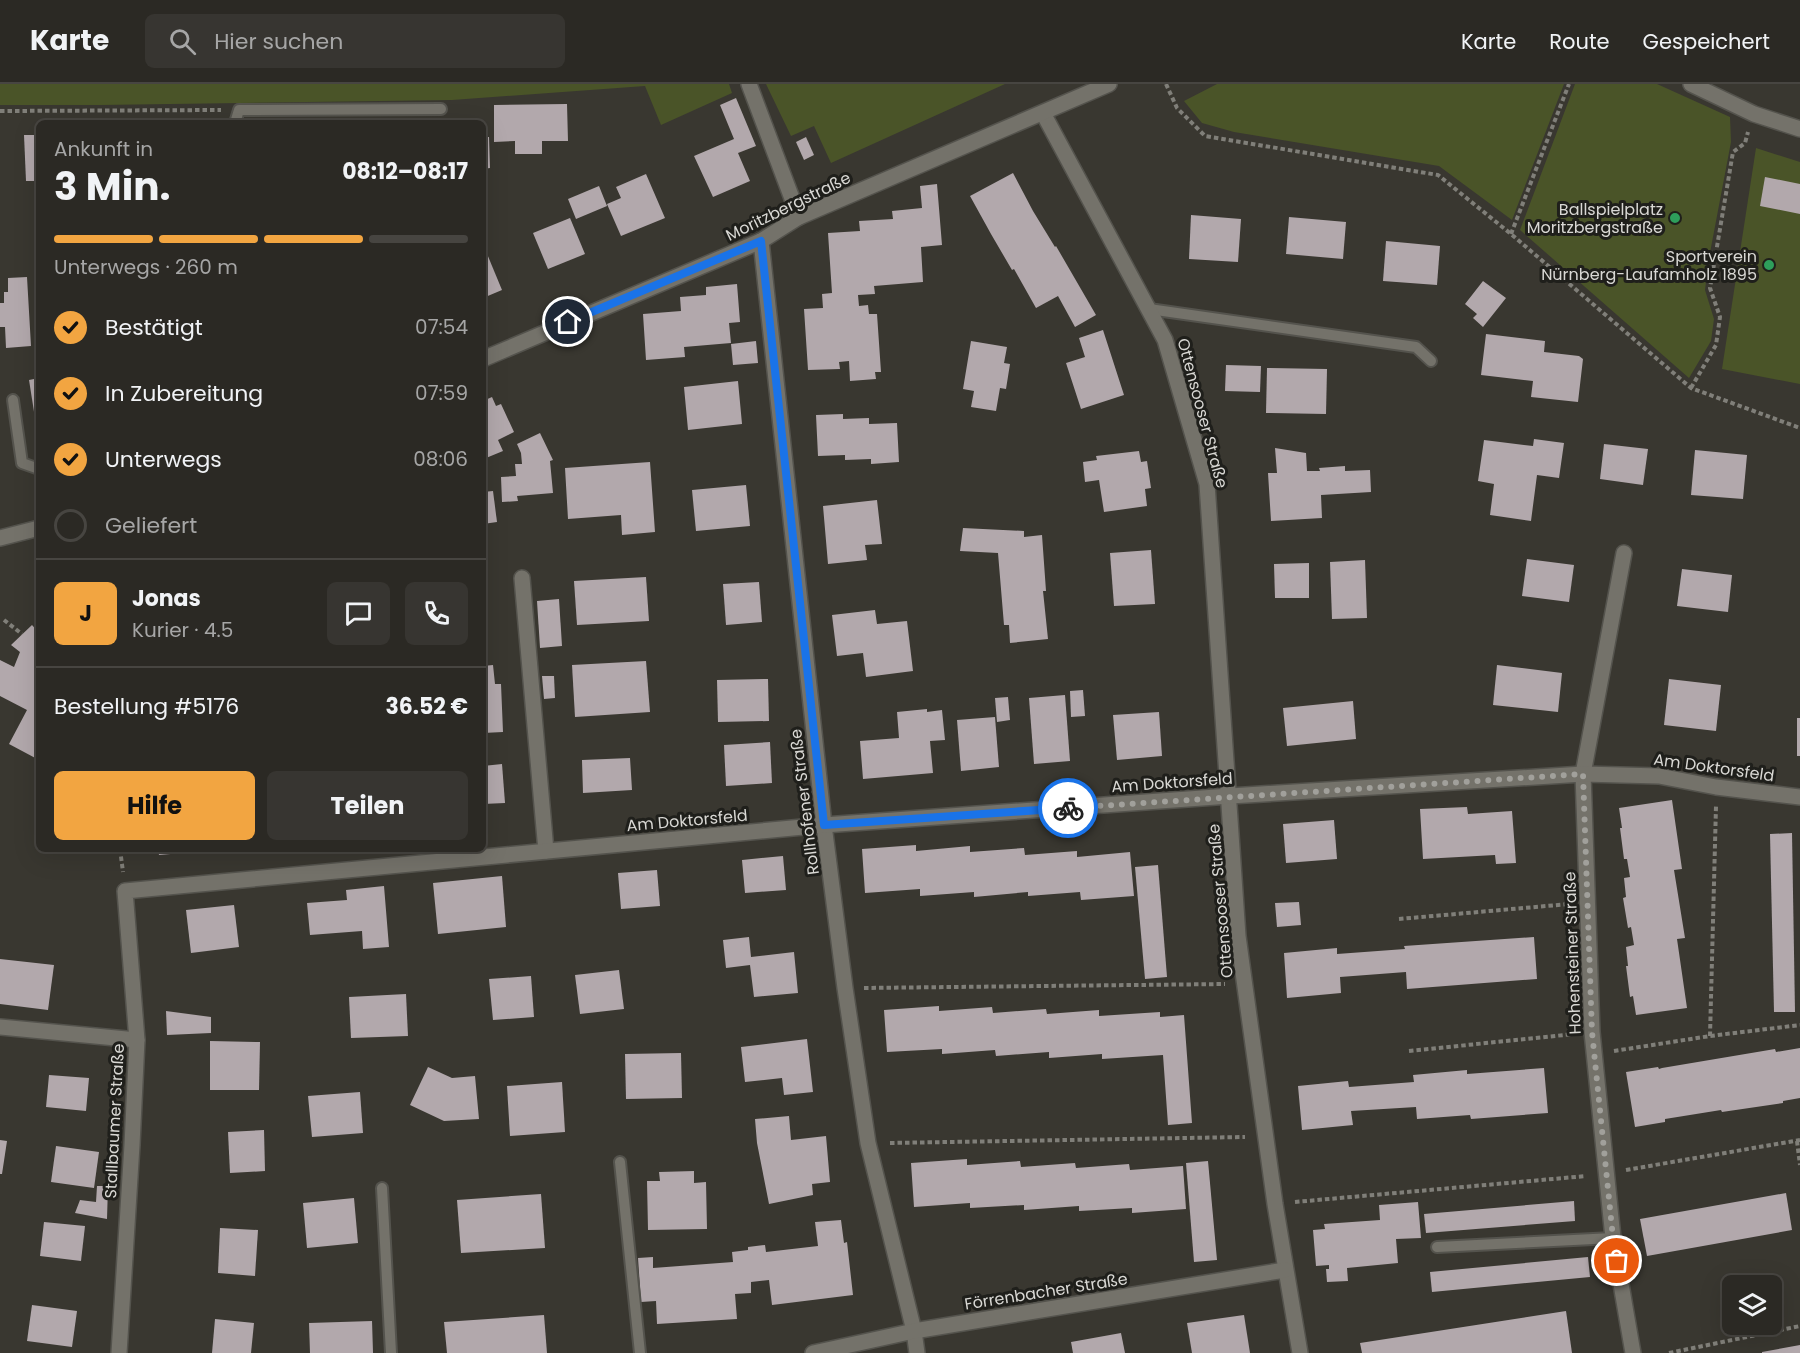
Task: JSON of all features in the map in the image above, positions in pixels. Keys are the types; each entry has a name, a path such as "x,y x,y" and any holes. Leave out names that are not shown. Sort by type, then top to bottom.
{"street":[{"path":"749,84 800,217"},
{"name":"Moritzbergstraße","path":"486,358 761,241 800,217 1109,84"},
{"path":"1691,84 1754,114 1800,129"},
{"name":"Ottensooser Straße","path":"1043,113 1165,340 1207,483 1238,936 1275,1204 1300,1353"},
{"name":"Rollhofener Straße","path":"761,241 824,825 845,988 868,1143 914,1331 917,1353"},
{"path":"0,538 36,529"},
{"name":"Hohensteiner Straße","path":"1624,553 1583,774 1592,1032 1613,1238 1633,1353"},
{"path":"522,578 546,851"},
{"name":"Am Doktorsfeld","path":"125,891 824,825 1583,774 1659,776 1716,787 1800,797"},
{"name":"Stallbaumer Straße","path":"119,1353 137,1040 125,891"},
{"path":"0,1027 137,1040"},
{"name":"Förrenbacher Straße","path":"813,1353 914,1331 1285,1270"}],"lane":[{"path":"236,120 239,110 441,109"},
{"name":"Ottensooser Straße","path":"1149,309 1416,347 1431,361"},
{"path":"13,400 22,463 36,468"},
{"path":"620,1162 640,1353"},
{"path":"382,1188 391,1353"},
{"path":"1437,1247 1613,1238"}],"path":[{"path":"1166,84 1177,108 1205,136 1438,175 1511,234 1691,388 1800,428"},
{"path":"1511,234 1569,84"},
{"path":"0,111 239,110"},
{"path":"1691,388 1716,345 1720,317 1710,288 1713,261 1733,152 1745,143 1754,114"},
{"path":"3,620 22,634"},
{"path":"1710,1036 1716,787"},
{"path":"1399,919 1587,902"},
{"path":"845,988 1244,984"},
{"path":"1595,1054 1800,1024"},
{"path":"1409,1051 1592,1032"},
{"path":"868,1143 1265,1136"},
{"path":"1275,1204 1607,1174 1798,1140 1800,1165"},
{"path":"1669,1353 1800,1326"}],"green space":[{"path":"0,84 729,84 732,93 661,125 645,86 452,100 0,105"},
{"path":"766,84 1005,84 831,163 814,126 791,136"},
{"path":"1217,84 1564,84 1512,220 1439,166 1234,132 1202,123 1184,101"},
{"path":"1575,84 1657,84 1730,117 1731,142 1705,290 1714,319 1711,341 1689,378 1520,230"},
{"name":"Sportverein Nürnberg-Laufamholz 1895","path":"1756,148 1800,162 1800,384 1722,369"}],"building":[{"path":"736,98 756,146 738,153 750,181 713,197 694,156 734,139 720,105"},
{"path":"567,104 568,141 542,141 542,154 515,154 515,141 494,142 494,105"},
{"path":"24,135 36,135 36,181 26,181"},
{"path":"486,137 489,137 490,168 486,169"},
{"path":"806,137 814,155 804,160 796,142"},
{"path":"1013,173 1033,211 1096,315 1075,327 1058,296 1036,308 970,196"},
{"path":"646,174 665,218 621,236 607,204 621,198 616,187"},
{"path":"1765,177 1800,184 1800,214 1760,206"},
{"path":"937,184 942,245 921,247 923,282 874,286 875,294 858,295 859,306 868,305 869,314 877,314 881,372 875,372 876,379 850,381 849,361 839,362 840,369 808,370 804,309 823,308 822,294 832,293 828,233 860,231 859,221 893,219 892,211 922,208 920,186"},
{"path":"599,186 607,206 576,219 568,199"},
{"path":"1191,215 1241,219 1238,262 1189,259"},
{"path":"1289,217 1346,222 1343,259 1286,254"},
{"path":"570,218 585,254 548,269 533,233"},
{"path":"1386,241 1440,246 1437,285 1383,281"},
{"path":"486,251 502,290 486,297"},
{"path":"27,277 31,346 6,348 5,327 0,327 0,303 4,303 4,292 8,292 8,278"},
{"path":"1483,281 1506,298 1483,327 1473,318 1477,314 1465,304"},
{"path":"737,284 740,322 729,323 731,343 684,347 685,357 646,360 643,314 681,311 680,297 706,295 706,287"},
{"path":"1103,330 1124,395 1081,409 1066,363 1085,357 1079,338"},
{"path":"1486,334 1545,341 1544,352 1579,356 1583,359 1578,402 1531,397 1533,381 1481,375"},
{"path":"756,341 758,363 733,365 731,344"},
{"path":"971,341 1007,347 1004,363 1010,364 1006,389 1000,388 996,411 971,407 974,391 963,389"},
{"path":"1226,365 1261,366 1260,392 1225,391"},
{"path":"1267,368 1327,369 1326,414 1266,413"},
{"path":"36,379 36,424 29,380"},
{"path":"738,381 742,424 688,430 684,387"},
{"path":"492,397 496,406 501,404 514,432 498,440 503,451 486,458 486,400"},
{"path":"843,414 843,419 869,418 869,424 897,423 899,462 871,464 871,459 845,460 845,455 818,456 816,415"},
{"path":"540,433 553,460 550,461 553,493 517,496 518,501 502,502 501,477 516,476 515,464 522,464 517,444"},
{"path":"1534,439 1564,443 1559,478 1537,475 1531,521 1490,515 1494,484 1478,481 1484,440 1533,446"},
{"path":"1604,444 1648,449 1643,485 1600,479"},
{"path":"1275,448 1306,453 1307,471 1345,466 1345,471 1370,470 1371,492 1321,495 1322,518 1271,521 1268,473 1277,473"},
{"path":"1695,450 1747,455 1743,499 1691,495"},
{"path":"1139,451 1141,462 1147,461 1151,488 1145,489 1147,506 1104,512 1099,480 1085,482 1083,462 1097,460 1096,456"},
{"path":"650,462 655,532 622,535 621,515 568,519 565,468"},
{"path":"746,485 750,526 696,531 692,490"},
{"path":"493,491 497,522 486,524 486,492"},
{"path":"877,500 882,544 865,545 867,560 828,564 823,506"},
{"path":"963,528 1024,531 1024,537 1042,535 1046,591 1043,591 1048,639 1010,643 1009,625 1004,625 998,553 960,551"},
{"path":"1151,550 1155,604 1114,606 1110,553"},
{"path":"1527,559 1574,565 1569,602 1522,596"},
{"path":"1365,560 1367,618 1332,619 1330,562"},
{"path":"1309,563 1309,598 1275,598 1274,564"},
{"path":"1682,569 1732,575 1728,612 1677,606"},
{"path":"646,577 649,621 577,625 574,581"},
{"path":"759,582 762,622 726,625 723,584"},
{"path":"559,599 562,646 540,648 537,601"},
{"path":"875,610 877,624 907,621 913,671 866,677 863,653 837,656 832,615"},
{"path":"32,625 36,630 36,758 9,744 27,710 0,696 0,660 14,667 20,652 11,645"},
{"path":"646,661 650,712 575,717 572,665"},
{"path":"493,665 495,684 501,684 503,732 486,733 486,666"},
{"path":"1497,665 1562,673 1558,712 1493,705"},
{"path":"542,676 554,676 555,698 544,699"},
{"path":"768,679 769,721 718,722 717,680"},
{"path":"1669,679 1721,685 1716,731 1664,725"},
{"path":"1083,690 1085,716 1071,717 1070,691"},
{"path":"1065,695 1070,761 1034,764 1029,698"},
{"path":"1008,697 1010,720 997,722 995,698"},
{"path":"1353,701 1356,739 1287,746 1283,708"},
{"path":"927,709 927,712 942,710 945,740 930,741 933,773 863,779 860,741 899,738 897,712"},
{"path":"1159,712 1162,756 1117,760 1113,715"},
{"path":"995,717 999,767 961,771 957,720"},
{"path":"1797,718 1800,718 1800,756 1797,756"},
{"path":"770,742 772,783 726,786 724,745"},
{"path":"630,758 632,790 583,793 582,760"},
{"path":"502,764 505,803 486,804 486,766"},
{"path":"1672,800 1682,869 1674,870 1685,938 1677,939 1687,1008 1636,1015 1633,996 1630,997 1626,966 1628,966 1626,947 1634,945 1631,927 1628,928 1623,898 1626,897 1624,878 1630,877 1627,859 1624,859 1619,808"},
{"path":"1467,807 1468,814 1512,811 1516,863 1496,864 1495,855 1423,859 1420,809"},
{"path":"1334,820 1337,859 1286,863 1283,824"},
{"path":"1792,833 1795,1012 1774,1012 1770,834"},
{"path":"916,845 916,851 970,846 970,852 1024,848 1025,855 1077,851 1077,857 1130,852 1134,896 1081,900 1080,892 1028,896 1028,892 974,897 974,892 920,896 920,889 865,893 862,849"},
{"path":"158,852 182,852 182,853 159,855"},
{"path":"783,856 786,890 745,893 742,860"},
{"path":"1158,865 1167,977 1145,979 1135,867"},
{"path":"657,870 660,906 621,909 618,873"},
{"path":"502,876 506,927 438,934 433,883"},
{"path":"384,886 389,947 363,949 362,931 310,935 307,903 347,900 346,890"},
{"path":"1299,902 1301,925 1277,927 1275,903"},
{"path":"234,905 239,947 191,953 186,910"},
{"path":"749,937 751,957 794,952 798,993 754,997 750,965 726,968 723,940"},
{"path":"1534,937 1537,979 1407,989 1406,972 1340,977 1341,993 1287,998 1284,953 1337,948 1337,954 1405,949 1404,946"},
{"path":"0,959 54,965 48,1010 0,1004"},
{"path":"619,970 624,1009 580,1014 575,975"},
{"path":"531,976 534,1017 493,1020 489,979"},
{"path":"406,994 408,1036 351,1038 349,997"},
{"path":"939,1006 939,1011 992,1007 993,1013 1046,1009 1047,1014 1099,1010 1099,1016 1160,1012 1160,1017 1184,1015 1192,1123 1168,1125 1163,1055 1102,1059 1102,1054 1049,1058 1049,1052 996,1056 995,1050 942,1054 942,1049 887,1052 884,1010"},
{"path":"166,1011 211,1017 211,1033 167,1035"},
{"path":"807,1039 813,1092 784,1095 782,1078 745,1082 741,1047"},
{"path":"210,1041 260,1042 259,1090 210,1090"},
{"path":"1800,1048 1800,1098 1783,1101 1783,1103 1665,1119 1665,1122 1635,1127 1626,1072 1658,1067 1659,1069 1775,1049 1776,1052"},
{"path":"681,1053 682,1098 626,1099 625,1054"},
{"path":"428,1067 452,1078 475,1076 479,1119 444,1121 410,1105"},
{"path":"1544,1068 1548,1113 1471,1119 1470,1115 1417,1119 1416,1107 1351,1111 1353,1125 1302,1130 1298,1086 1348,1081 1349,1087 1414,1082 1413,1075 1467,1070 1467,1074"},
{"path":"49,1075 89,1078 86,1111 46,1107"},
{"path":"562,1082 565,1132 510,1136 507,1086"},
{"path":"360,1092 363,1133 312,1137 308,1096"},
{"path":"789,1116 791,1140 826,1136 830,1182 812,1184 813,1195 769,1204 757,1143 755,1119"},
{"path":"264,1130 265,1171 230,1173 228,1132"},
{"path":"0,1140 7,1141 2,1174 0,1174"},
{"path":"56,1146 99,1152 94,1188 51,1182"},
{"path":"967,1159 967,1165 1020,1161 1021,1167 1075,1163 1076,1168 1129,1164 1130,1170 1183,1166 1186,1209 1132,1213 1132,1208 1079,1211 1079,1206 1024,1210 1024,1205 970,1208 970,1203 914,1207 911,1163"},
{"path":"1208,1161 1217,1260 1194,1262 1186,1163"},
{"path":"694,1171 694,1183 706,1182 707,1229 648,1230 647,1181 660,1181 659,1172"},
{"path":"97,1186 108,1186 107,1219 75,1213 80,1200 96,1202"},
{"path":"1786,1193 1792,1230 1647,1256 1640,1219"},
{"path":"541,1194 545,1248 461,1253 457,1200"},
{"path":"354,1198 358,1243 307,1248 303,1203"},
{"path":"1574,1201 1575,1221 1426,1233 1424,1214"},
{"path":"1418,1202 1421,1238 1396,1239 1398,1263 1347,1268 1348,1281 1327,1282 1326,1269 1329,1269 1329,1265 1316,1266 1313,1230 1325,1229 1324,1224 1380,1220 1379,1205"},
{"path":"841,1220 844,1243 847,1242 853,1295 772,1305 769,1280 751,1282 751,1293 735,1294 737,1319 657,1324 656,1301 641,1302 638,1258 653,1257 653,1268 733,1262 732,1252 748,1250 748,1247 765,1245 766,1252 818,1246 815,1222"},
{"path":"44,1222 85,1226 81,1261 40,1256"},
{"path":"220,1228 258,1230 255,1276 218,1273"},
{"path":"1588,1257 1590,1277 1432,1292 1430,1272"},
{"path":"32,1305 77,1311 72,1347 27,1341"},
{"path":"1566,1311 1572,1353 1362,1353 1360,1343"},
{"path":"544,1315 547,1353 447,1353 444,1322"},
{"path":"1244,1315 1250,1353 1192,1353 1187,1323"},
{"path":"215,1319 254,1323 251,1353 212,1353"},
{"path":"372,1321 373,1353 310,1353 309,1323"},
{"path":"1121,1333 1125,1353 1073,1353 1071,1342"},
{"path":"1800,1345 1800,1353 1762,1353 1762,1352"}],"way so far":[{"path":"1068,808 1583,774 1592,1032 1617,1261"}],"place":[{"name":"Ballspielplatz Moritzbergstraße","path":"1675,218"},
{"name":"Sportverein Nürnberg-Laufamholz 1895","path":"1769,265"}],"route":[{"path":"568,322 761,241 824,825 1068,808"}]}
